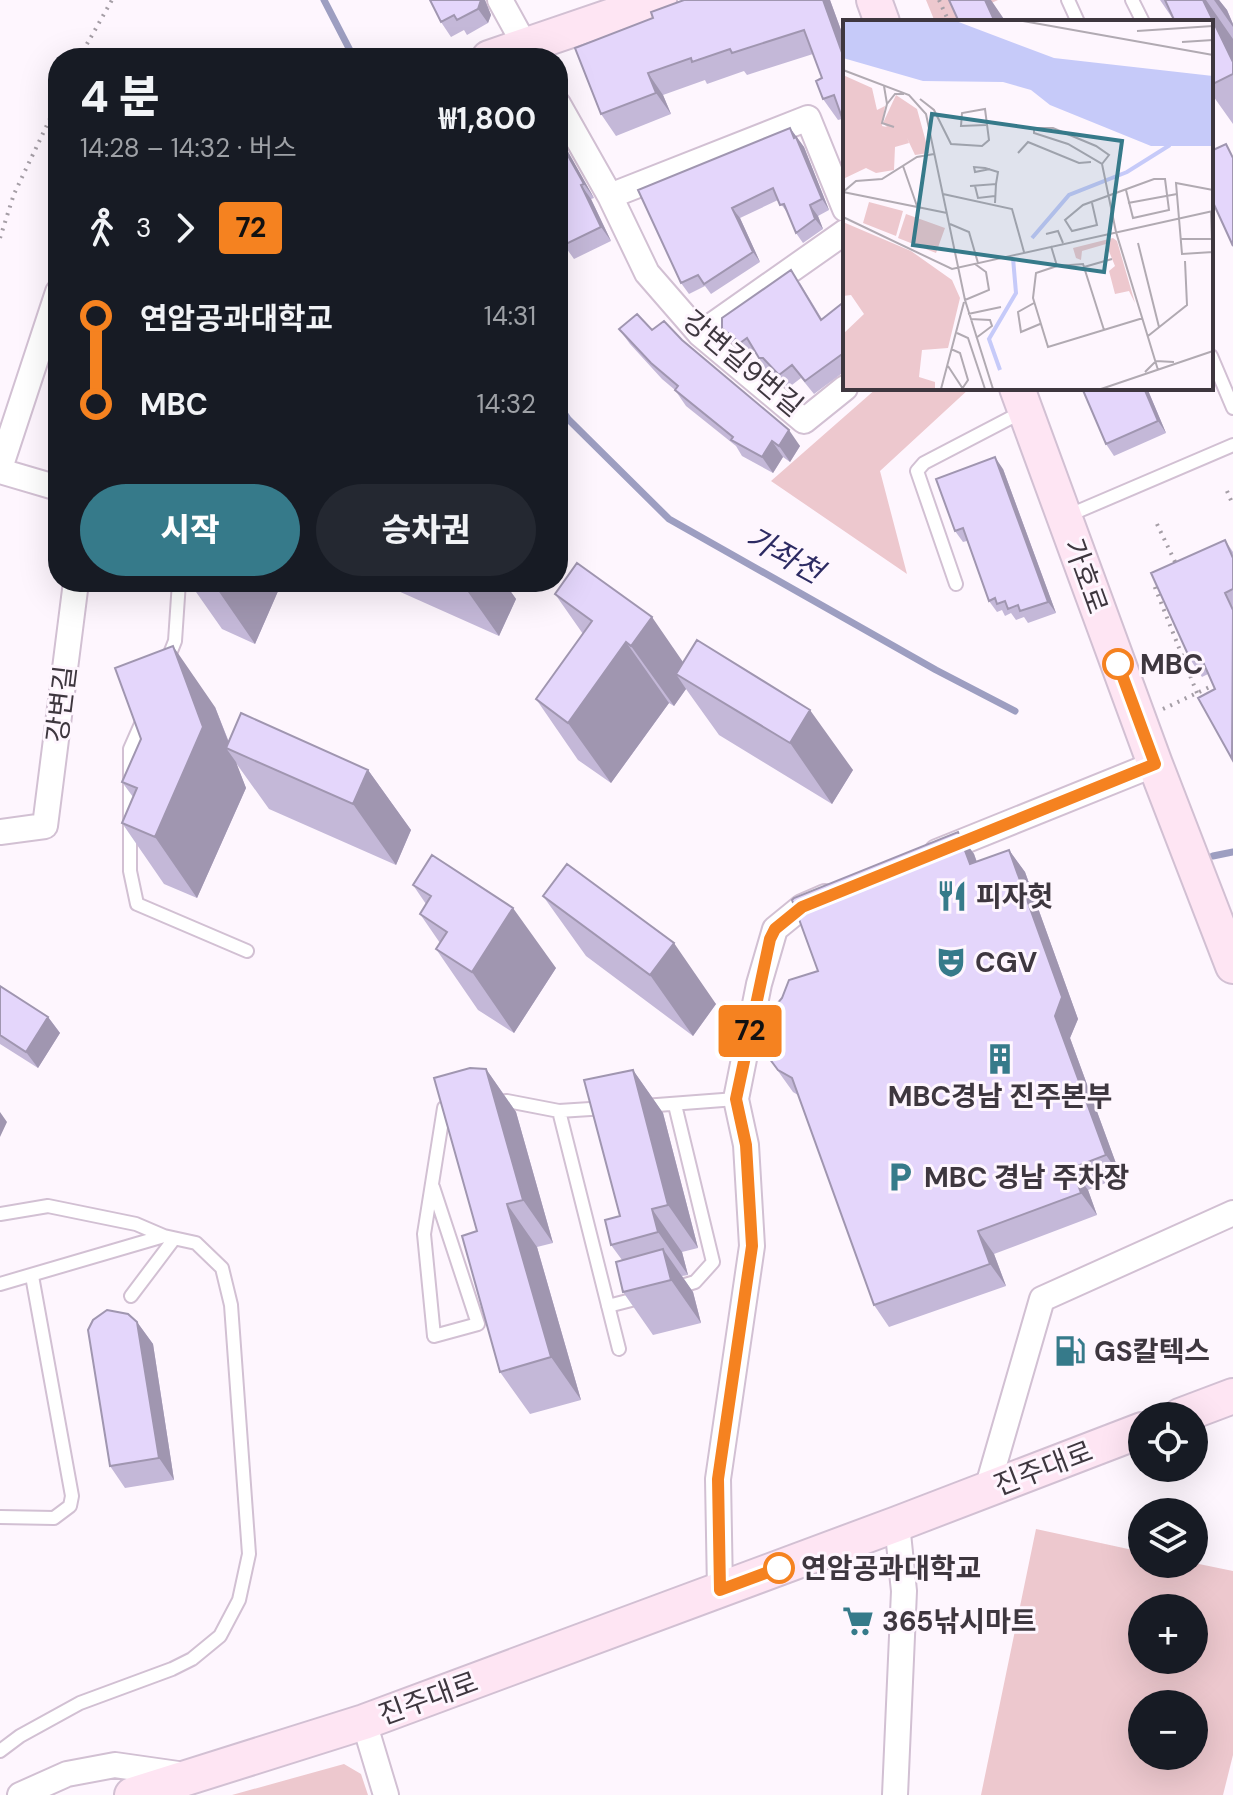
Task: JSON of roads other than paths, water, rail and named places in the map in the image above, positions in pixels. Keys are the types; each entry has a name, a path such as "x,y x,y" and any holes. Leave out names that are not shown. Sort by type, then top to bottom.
{"street":[{"path":"500,0 527,48"},
{"path":"539,48 659,0"},
{"path":"874,0 881,20"},
{"path":"610,196 808,118 843,204"},
{"name":"강변길9번길","path":"568,122 610,196 647,273 700,334 804,421 843,390"},
{"path":"700,334 843,233"},
{"path":"48,323 0,469 48,485"},
{"name":"가호로","path":"1021,399 1233,966"},
{"name":"강변길","path":"0,832 45,826 75,592"},
{"path":"919,859 1155,764"},
{"path":"720,1590 718,1479 752,1246 746,1145 736,1099 759,984 775,929 802,907 846,889"},
{"path":"987,1489 1042,1299 1233,1213"},
{"path":"1208,1404 1231,1395"},
{"name":"진주대로","path":"132,1795 364,1722 1128,1435"},
{"path":"895,1795 904,1591 897,1524"},
{"path":"364,1722 386,1795"},
{"path":"20,1795 67,1774 115,1765 196,1776"}],"lane":[{"path":"1068,0 1077,20"},
{"path":"1132,0 1142,20"},
{"path":"1213,361 1233,408"},
{"path":"956,584 917,471 924,463 1021,399"},
{"path":"1064,517 1233,445"},
{"path":"164,668 175,641 178,592"},
{"path":"147,708 130,749 130,871 137,904 247,951"},
{"path":"632,1107 736,1099"},
{"path":"476,1105 507,1101 559,1111 617,1108"},
{"path":"608,1306 695,1282 713,1262 675,1105"},
{"path":"433,1187 478,1324 434,1336 424,1234 444,1108 460,1106"},
{"path":"559,1111 619,1349"},
{"path":"0,1214 48,1206 136,1224 169,1238 196,1243 222,1268 229,1289 249,1554 239,1600 220,1636 192,1659 80,1703 20,1736 0,1751"},
{"path":"0,1284 169,1238"},
{"path":"131,1296 169,1238"},
{"path":"0,1517 54,1518 70,1506 72,1496 32,1276"}],"waterway":[{"name":"가좌천","path":"324,0 349,48"},
{"name":"가좌천","path":"568,419 669,519 936,670 1015,711"},
{"name":"가좌천","path":"1213,856 1233,852"}],"place":[{"name":"MBC","path":"1118,664"},
{"name":"피자헛","path":"952,896"},
{"name":"CGV","path":"951,962"},
{"name":"MBC경남 진주본부","path":"1000,1059"},
{"name":"MBC 경남 주차장","path":"900,1177"},
{"name":"GS칼텍스","path":"1070,1351"},
{"name":"연암공과대학교","path":"779,1568"},
{"name":"365낚시마트","path":"858,1621"}]}
